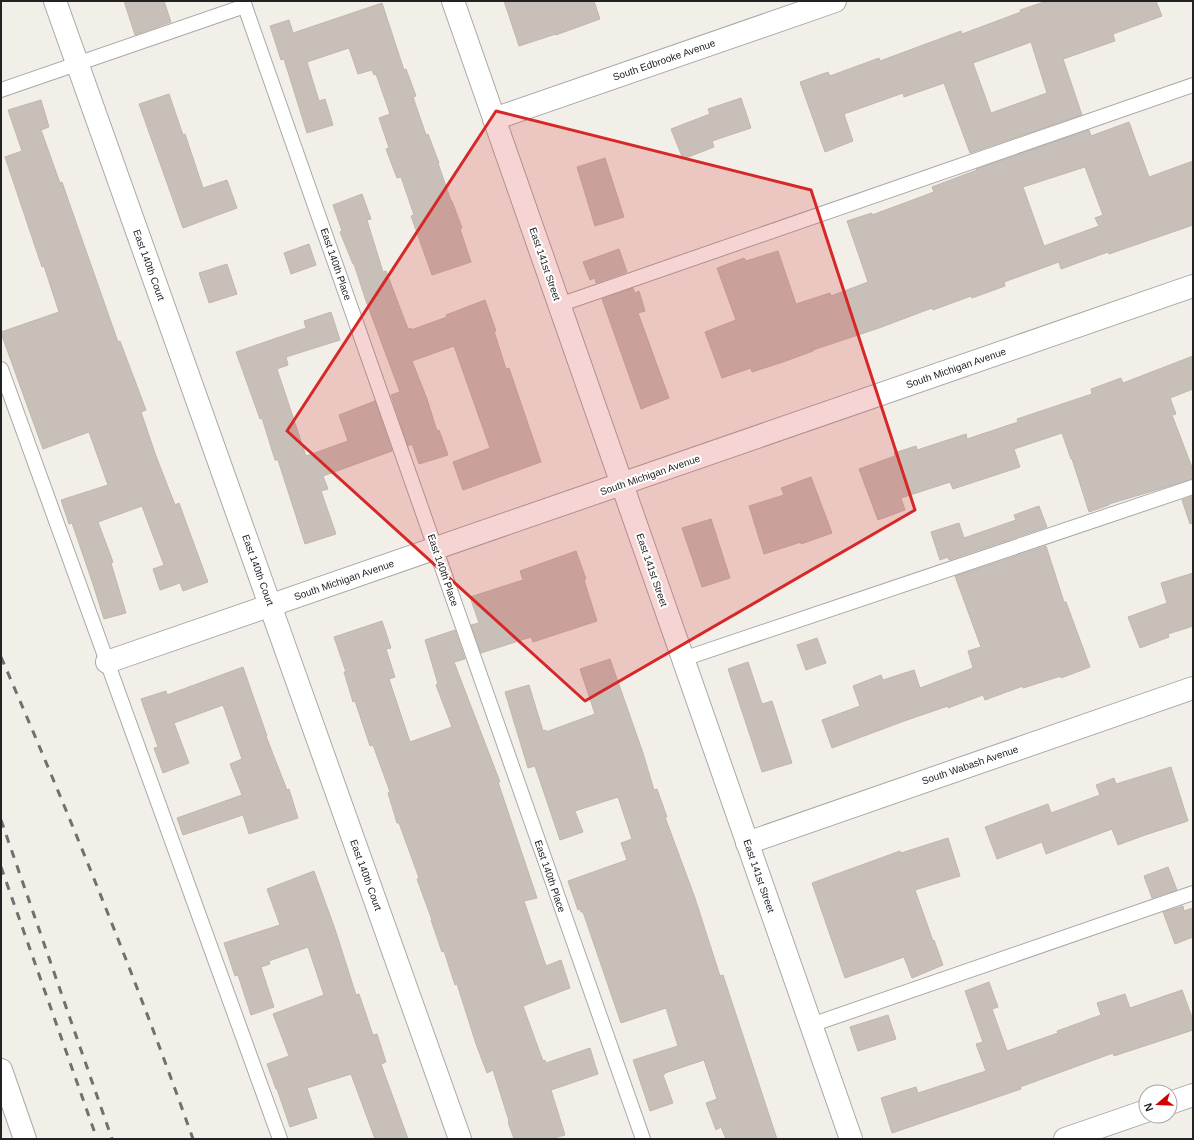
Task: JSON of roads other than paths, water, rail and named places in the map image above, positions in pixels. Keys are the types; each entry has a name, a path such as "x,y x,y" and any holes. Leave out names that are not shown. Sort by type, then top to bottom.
{"street":[{"name":"East 140th Court","path":"55,1 460,1139"},
{"name":"East 141st Street","path":"453,1 851,1139"},
{"name":"South Edbrooke Avenue","path":"494,119 835,1"},
{"name":"South Michigan Avenue","path":"107,662 1193,286"},
{"name":"South Wabash Avenue","path":"747,843 1193,688"},
{"path":"1,1070 6,1101 25,1139"},
{"path":"1178,1099 1193,1094"},
{"path":"1065,1139 1138,1114"}],"lane":[{"path":"1,90 244,4"},
{"name":"East 140th Place","path":"244,4 643,1139"},
{"path":"559,305 1193,85"},
{"path":"1,370 280,1139"},
{"path":"683,659 1193,487"},
{"path":"811,1025 1193,894"}],"railway":[{"path":"1,657 101,896 193,1139"},
{"path":"1,820 112,1139"},
{"path":"1,867 97,1139"}]}
